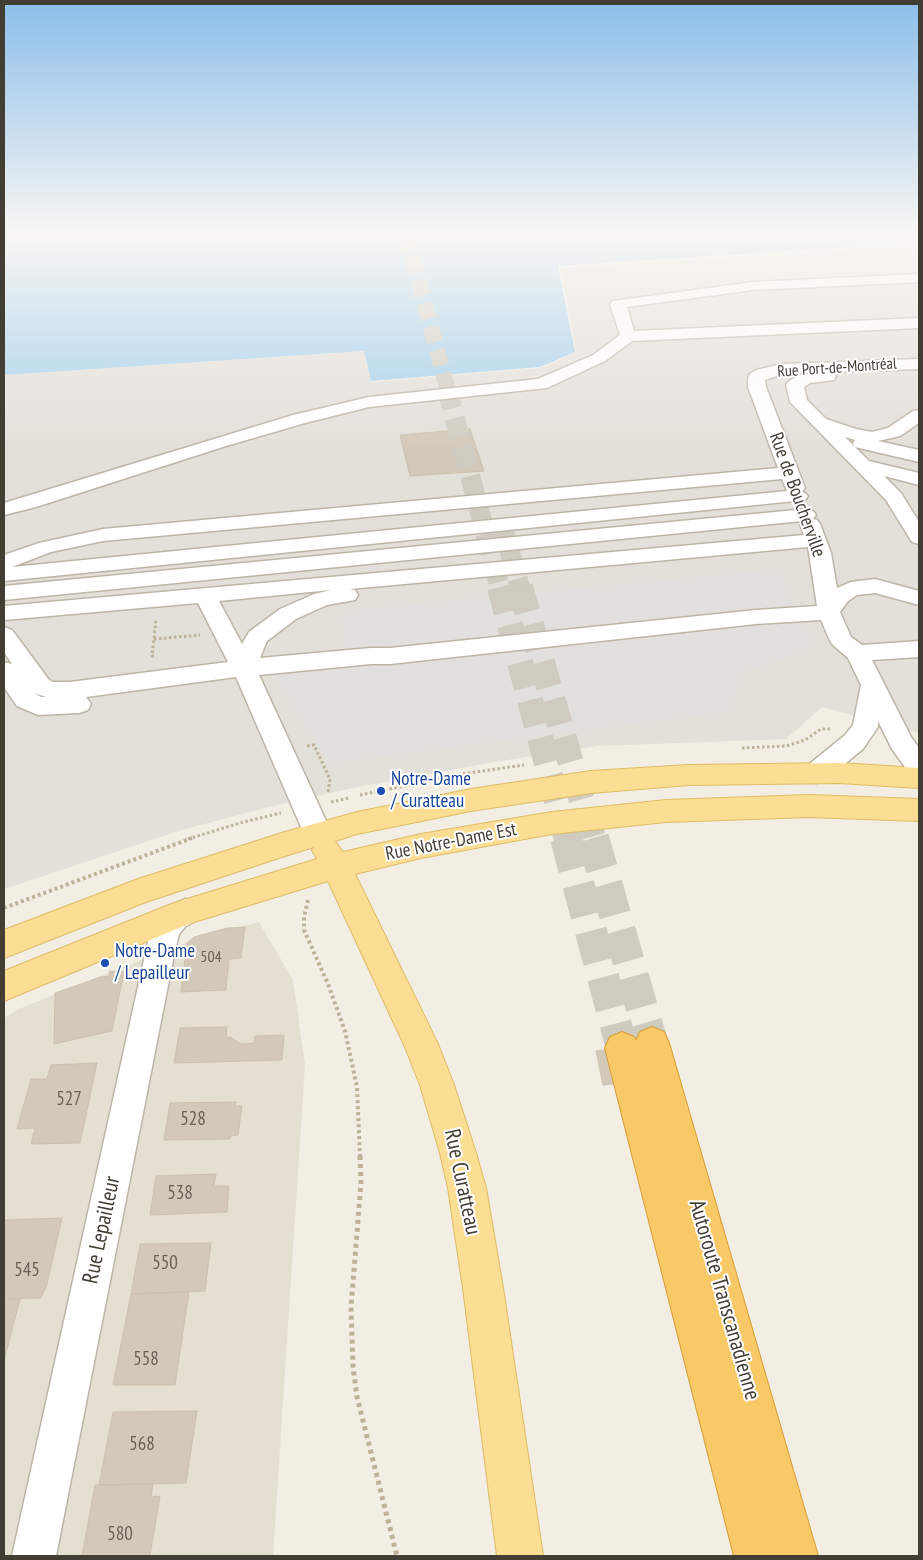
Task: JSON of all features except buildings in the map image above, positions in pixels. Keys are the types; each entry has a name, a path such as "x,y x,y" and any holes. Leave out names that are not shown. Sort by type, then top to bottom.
{"highway":[{"name":"Autoroute Transcanadienne","path":"757,1556 637,1046 795,1556"}],"main road":[{"name":"Rue Notre-Dame Est","path":"4,944 170,880 318,834 437,806 591,782 697,774 816,773 919,778"},
{"name":"Rue Notre-Dame Est","path":"4,986 185,912 336,866 421,846 552,823 626,814 706,808 809,806 919,810"},
{"name":"Rue Curatteau","path":"318,834 353,899 438,1085 458,1153 467,1188 520,1556"}],"street":[{"path":"619,307 628,336"},
{"path":"4,508 29,503 220,442 299,419 369,402 541,384 599,358 628,336 919,323"},
{"path":"900,364 806,379 795,385 799,402 891,495 919,495"},
{"name":"Rue Port-de-Montréal","path":"756,378 762,374 783,369 919,364"},
{"name":"Rue de Boucherville","path":"756,378 756,387 803,508 829,612 842,641 857,653 900,742 919,767"},
{"path":"891,495 853,434 907,426"},
{"path":"907,426 919,441"},
{"path":"907,426 919,448"},
{"path":"891,495 919,456"},
{"path":"891,495 919,464"},
{"path":"891,495 919,471"},
{"path":"891,495 919,479"},
{"path":"891,495 919,487"},
{"path":"4,562 37,550 803,508"},
{"path":"4,562 803,508"},
{"path":"4,574 803,508"},
{"path":"4,584 803,508"},
{"path":"4,593 803,508"},
{"path":"4,613 205,594 803,508"},
{"path":"4,602 803,508"},
{"path":"247,675 257,637 288,614 322,599 803,508"},
{"path":"4,670 26,700 38,706 62,706 371,656 390,656 756,616 829,612 840,596 851,589 875,586 919,599"},
{"path":"205,594 247,675 318,834"},
{"path":"4,635 40,686 52,690 70,691 247,675"},
{"path":"857,653 919,649"},
{"path":"816,773 854,742 865,727 872,686"},
{"name":"Rue Lepailleur","path":"34,1556 158,960 166,928 176,917 185,912"}],"path":[{"path":"156,615 152,656 161,655"},
{"path":"154,639 208,634"},
{"path":"4,908 178,843 270,816"},
{"path":"263,818 265,824"},
{"path":"309,896 304,918 304,930 342,1023 356,1086 361,1182 351,1307 354,1367 357,1397 397,1556"}],"shaded area":[{"path":"568,307 919,307 919,733 822,707 786,739 598,746 488,763 348,789 269,807 178,831 4,889 4,375 364,351 371,382 541,368 576,352"},
{"path":"779,569 815,647 740,674 733,711 329,763 274,676 346,666 342,611"},
{"path":"259,922 293,980 305,1065 273,1556 4,1556 4,1018 19,1009 204,936"}],"water":[{"path":"4,307 566,307 575,352 540,367 371,381 364,351 4,375"}],"tunnel":[{"path":"425,307 448,391"},
{"path":"447,389 500,588"},
{"path":"501,521 520,588"},
{"path":"500,587 567,839"},
{"path":"520,587 593,839"},
{"path":"566,838 622,1048"},
{"path":"593,838 652,1043"}],"place":[{"name":"Notre-Dame / Curatteau","path":"381,791"},
{"name":"Notre-Dame / Lepailleur","path":"105,963"}]}
